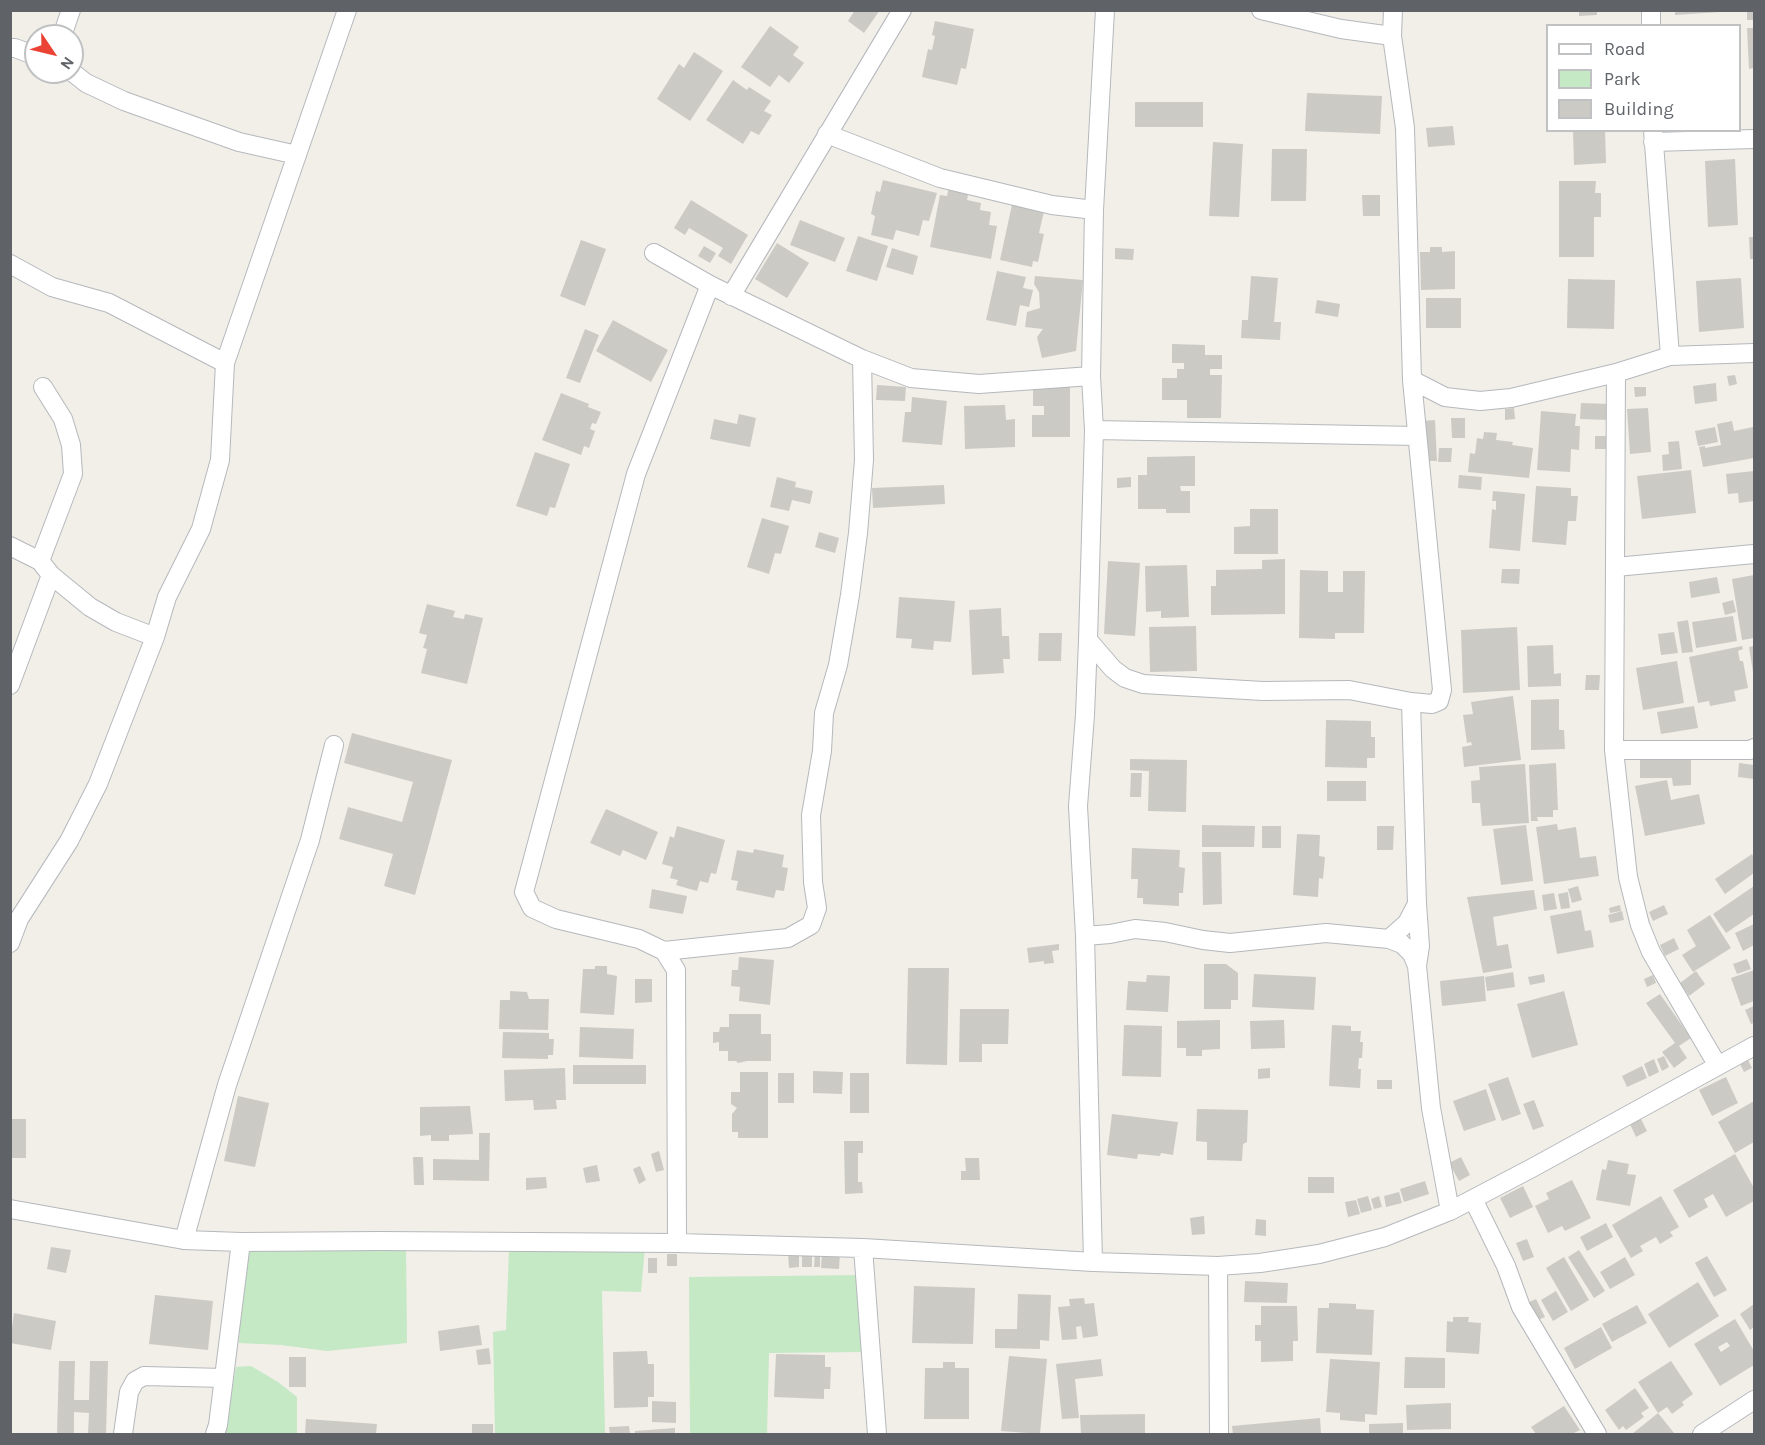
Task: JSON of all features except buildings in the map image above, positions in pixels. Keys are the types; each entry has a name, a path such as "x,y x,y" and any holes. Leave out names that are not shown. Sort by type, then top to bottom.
{"street":[{"path":"10,943 15,917 69,841 98,784 155,637 167,597 201,528 220,460 225,363 347,10"},
{"path":"731,296 902,10"},
{"path":"1093,1262 1085,936 1078,806 1088,640 1094,430 1091,376 1094,210 1105,10"},
{"path":"1261,10 1341,29 1392,36"},
{"path":"1088,640 1125,678 1143,684 1263,691 1348,690 1411,702 1432,704 1439,701 1442,690 1412,380 1405,128 1392,36 1393,10"},
{"path":"84,81 124,101 239,142 297,155"},
{"path":"827,134 940,178 1052,205 1094,210"},
{"path":"1670,356 1653,136 1755,139"},
{"path":"654,253 731,296 862,359 911,378 980,384 1091,376"},
{"path":"10,264 52,287 109,303 225,363"},
{"path":"710,285 636,474 524,892 532,908 556,920 639,939 664,951 788,938 811,925 817,908 813,882 812,815 822,751 825,713 838,665 858,533 864,460 862,359"},
{"path":"1412,380 1445,397 1480,401 1511,398 1616,373 1670,356 1755,353"},
{"path":"1616,373 1614,750 1628,877 1640,925 1651,952 1718,1066"},
{"path":"10,685 73,474 71,445 63,419 43,387"},
{"path":"1094,430 1417,436"},
{"path":"10,546 46,568 90,607 116,622 155,637"},
{"path":"1616,567 1755,554"},
{"path":"1411,702 1420,946 1417,966 1431,1108 1450,1210"},
{"path":"184,1239 226,1085 310,840 334,745"},
{"path":"1614,750 1750,750 1755,748"},
{"path":"1389,939 1407,923 1417,904"},
{"path":"1085,936 1135,929 1230,943 1326,933 1389,939 1402,944 1412,954 1417,966"},
{"path":"664,951 676,970 677,1243"},
{"path":"10,1209 184,1239 242,1242 677,1243 863,1248 1093,1262 1218,1266 1260,1263 1319,1254 1385,1237 1450,1210 1755,1046"},
{"path":"1473,1199 1506,1266 1521,1307 1597,1434"},
{"path":"215,1434 219,1425 242,1242"},
{"path":"863,1248 877,1434"},
{"path":"1218,1266 1219,1434"},
{"path":"123,1434 129,1392 135,1381 144,1376 224,1378"},
{"path":"1702,1434 1755,1400"}],"green space":[{"path":"645,1246 641,1292 602,1291 605,1434 495,1434 493,1332 506,1330 509,1248"},
{"path":"406,1248 407,1343 327,1351 281,1345 239,1343 244,1250"},
{"path":"864,1275 862,1352 769,1353 767,1434 690,1434 689,1277"},
{"path":"251,1366 278,1382 297,1397 297,1434 224,1434 236,1367"}]}
